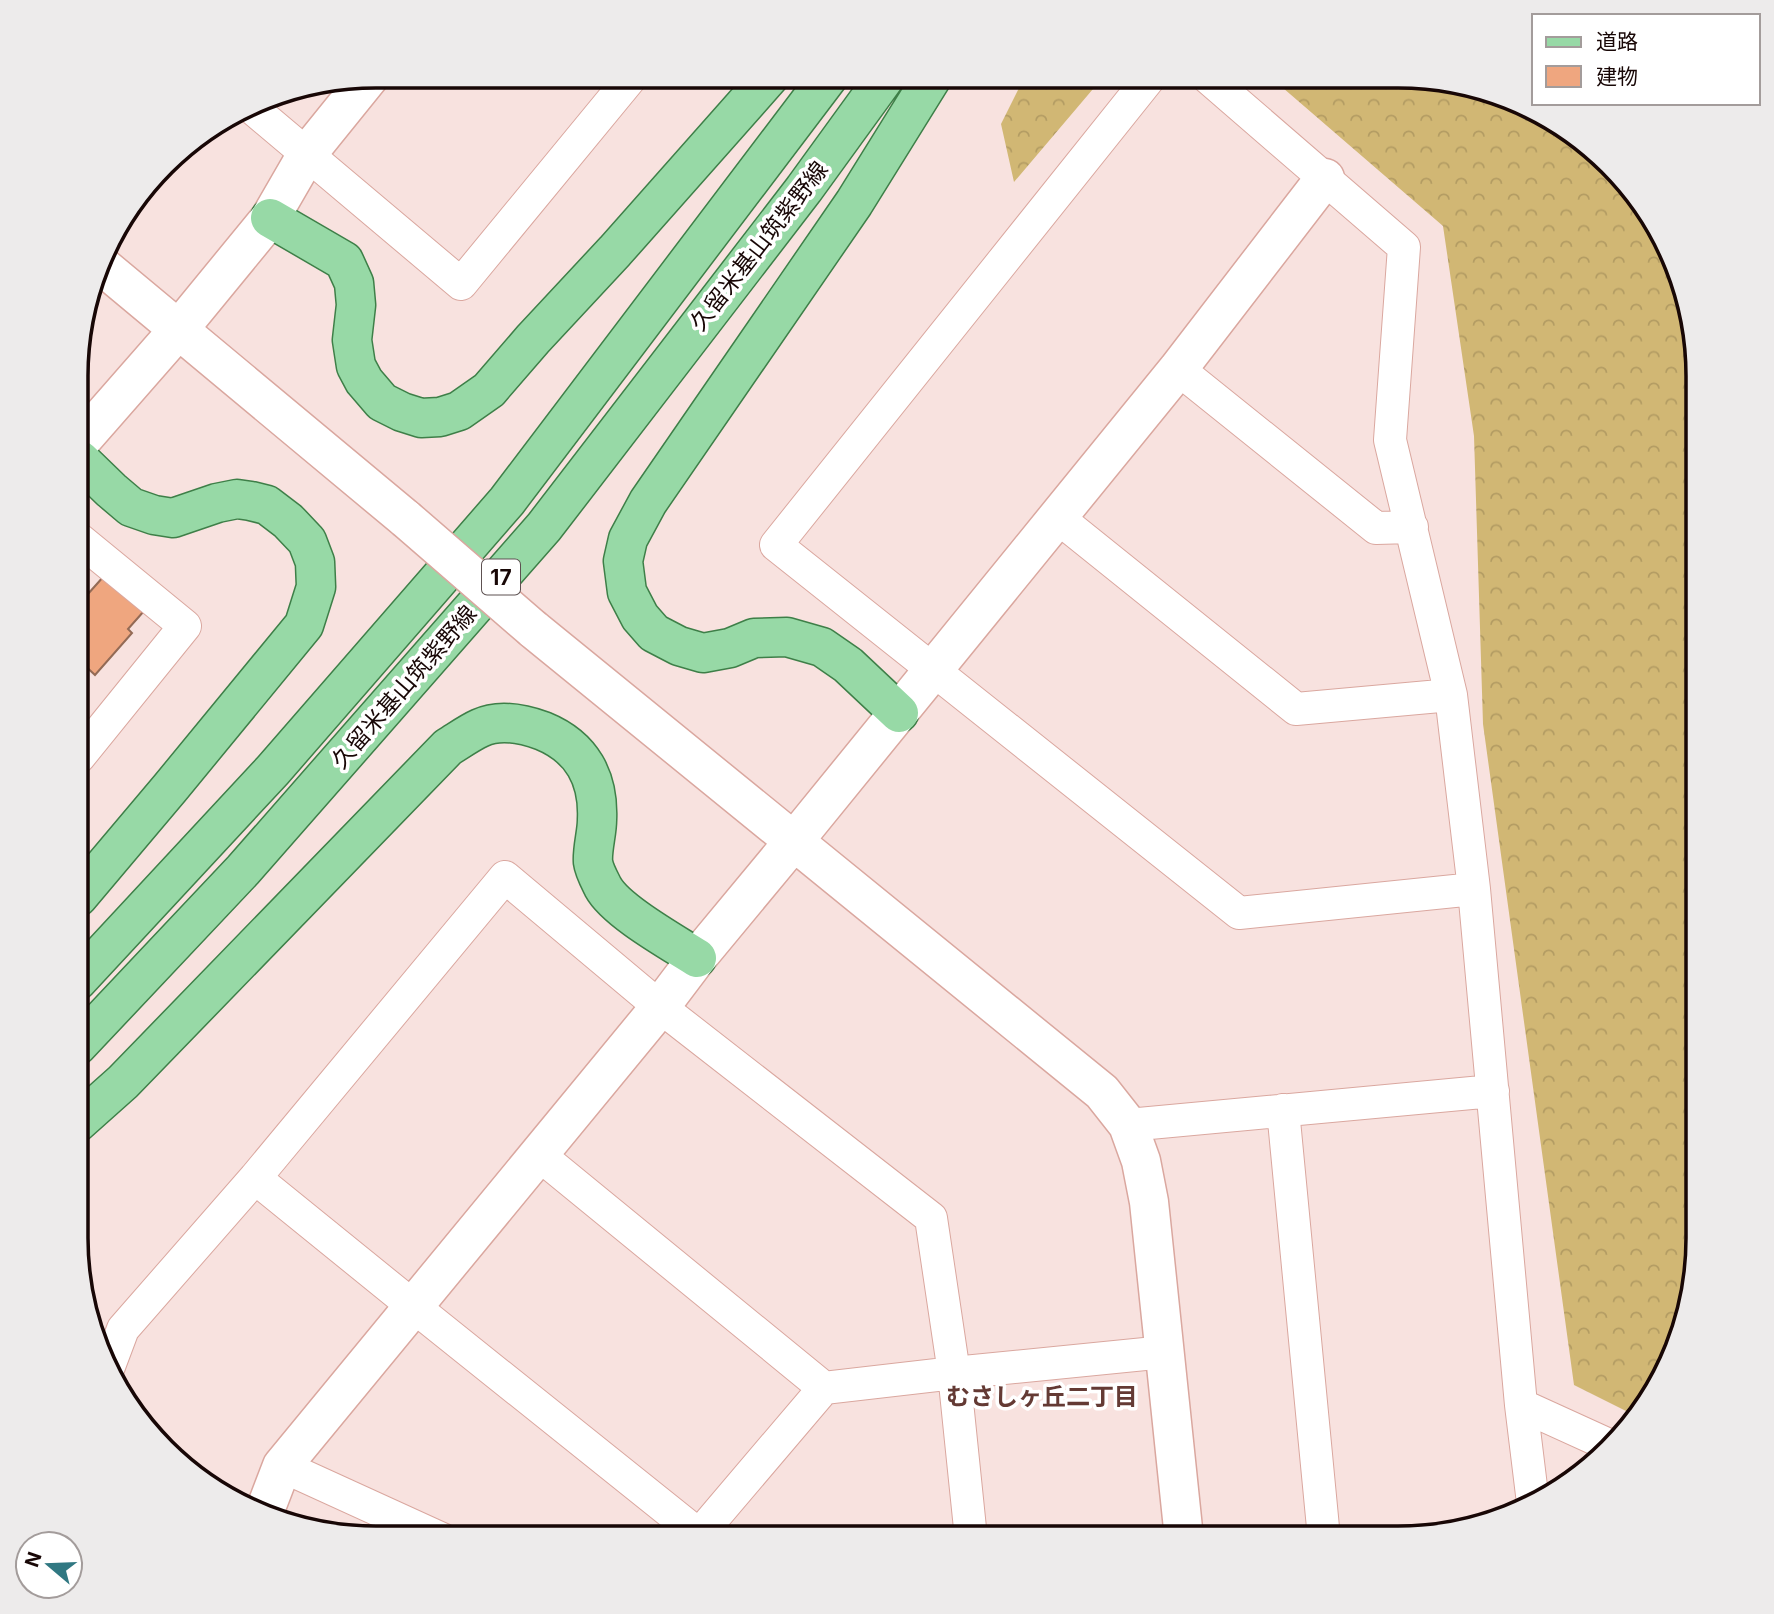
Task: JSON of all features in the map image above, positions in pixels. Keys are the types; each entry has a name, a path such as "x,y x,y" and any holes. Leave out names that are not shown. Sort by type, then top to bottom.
{"main road":[{"path":"271,218 344,261 354,283 356,305 352,340 356,366 364,382 382,402 402,412 421,418 440,417 459,411 489,390 759,88"},
{"name":"久留米基山筑紫野線","path":"88,969 273,770 507,501 820,88"},
{"name":"久留米基山筑紫野線","path":"88,1034 243,870 544,527 804,189 877,88"},
{"path":"899,713 848,665 822,647 787,637 754,638 730,648 703,653 679,646 654,633 640,617 627,592 623,561 628,539 648,502 854,203 926,88"},
{"path":"88,467 131,507 154,515 173,517 237,499 267,505 307,541 315,562 316,587 304,625 88,885"},
{"path":"88,1114 123,1082 448,747 482,727 510,723 535,728 555,736 578,753 591,774 598,818 593,863 604,889 628,913 697,958"}],"street":[{"path":"88,433 271,218 307,154 360,88"},
{"path":"258,113 461,284 621,88"},
{"path":"1141,88 776,545 1239,913 1474,889"},
{"path":"1220,88 1404,247 1390,440 1451,695 1474,889 1521,1405 1532,1494"},
{"path":"267,1506 282,1466 660,1007 697,958 1178,369 1325,178"},
{"path":"107,270 534,629 1102,1092 1128,1125 1141,1161 1149,1202 1183,1526"},
{"path":"1178,369 1376,528 1412,527"},
{"path":"1057,517 1296,709 1451,695"},
{"path":"88,547 185,626 88,746"},
{"path":"113,1357 123,1329 255,1178 505,877 660,1007 931,1218 954,1373 970,1526"},
{"path":"1128,1125 1493,1091"},
{"path":"1283,1110 1323,1526"},
{"path":"538,1154 824,1388"},
{"path":"255,1178 685,1526"},
{"path":"708,1526 824,1388 1165,1352"},
{"path":"1521,1405 1602,1442"},
{"path":"282,1466 414,1526"}],"green space":[{"path":"1019,88 1094,88 1014,182 1001,124"},
{"path":"1283,88 1436,90 1473,97 1509,109 1543,126 1574,147 1602,172 1638,215 1665,265 1677,301 1684,338 1686,1258 1677,1313 1665,1349 1648,1383 1628,1412 1574,1385 1483,724 1474,436 1443,226"}],"building":[{"path":"104,576 144,611 128,629 132,633 95,675 88,668 88,594"}],"district":[{"name":"むさしヶ丘二丁目","path":"1042,1396"}]}
